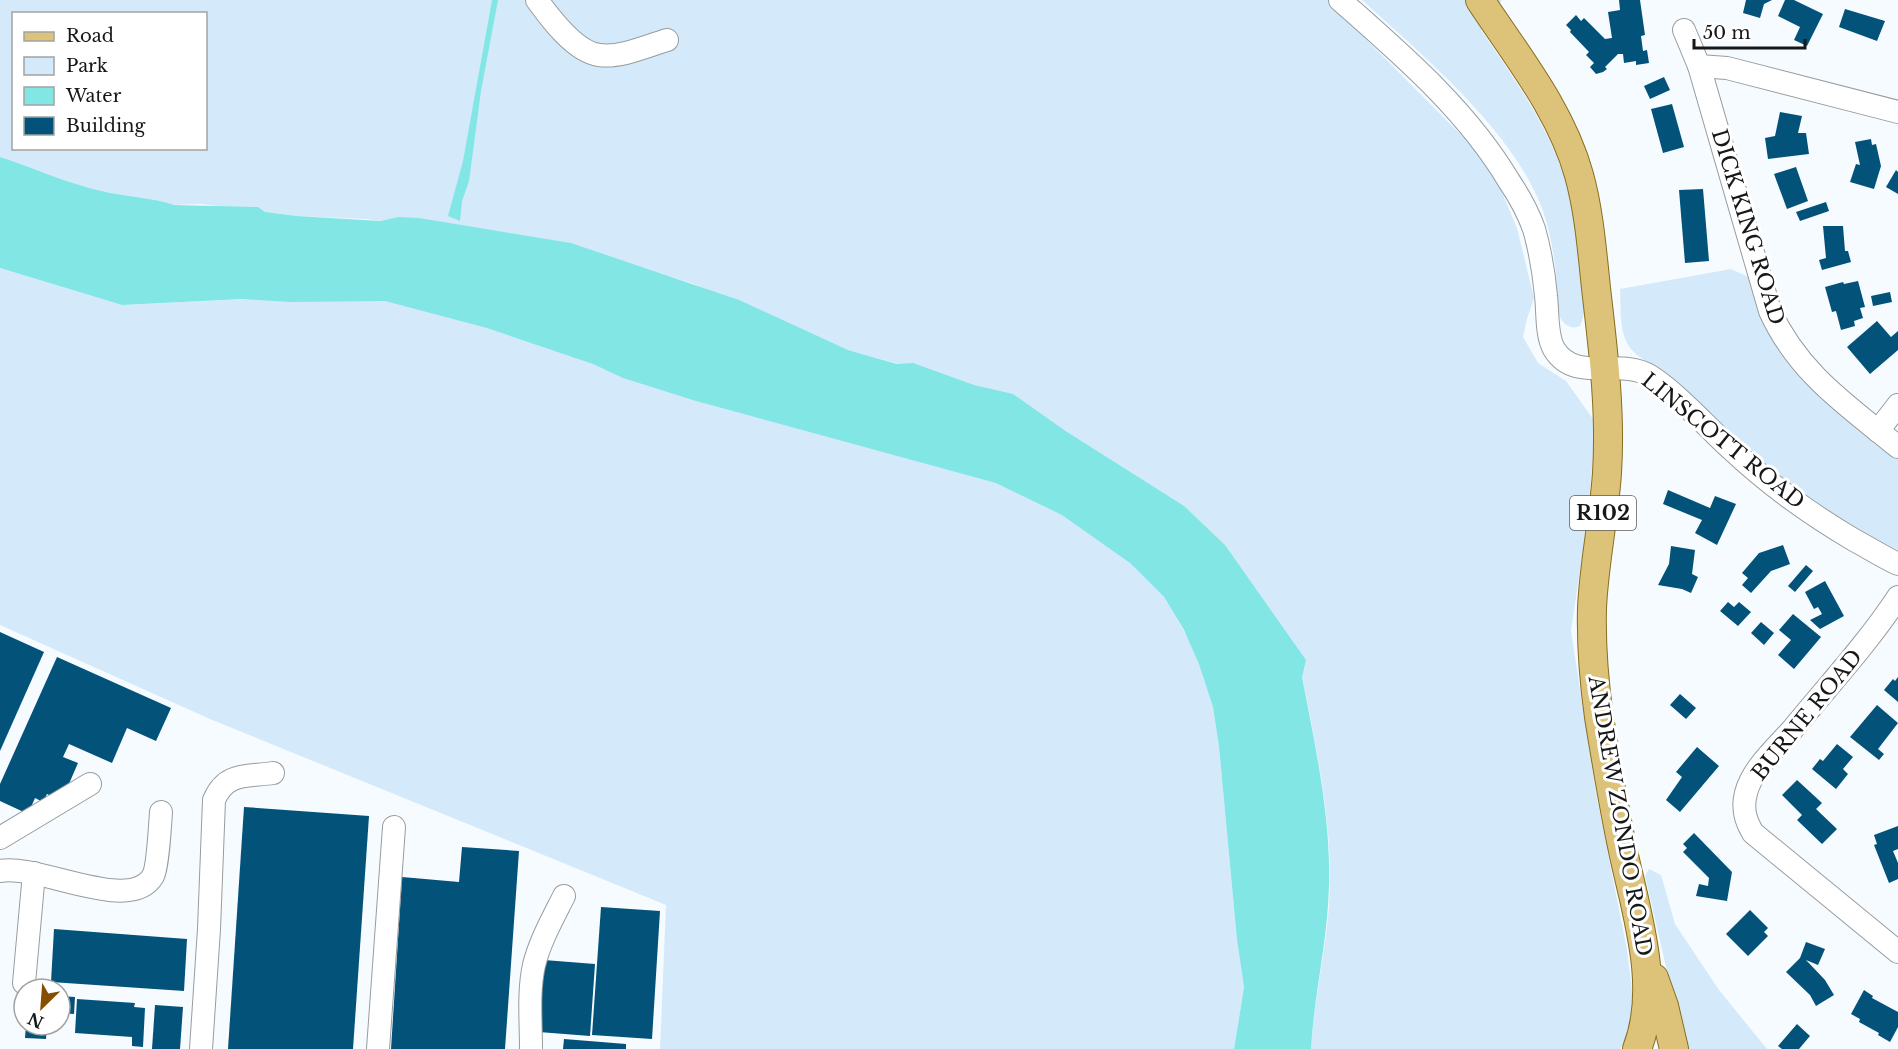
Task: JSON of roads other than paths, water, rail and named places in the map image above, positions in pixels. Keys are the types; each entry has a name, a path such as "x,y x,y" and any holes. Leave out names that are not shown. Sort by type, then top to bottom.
{"main road":[{"name":"ANDREW ZONDO ROAD","path":"1480,0 1547,101 1579,173 1585,202 1606,369 1608,428 1607,473 1592,605 1593,662 1599,715 1621,842 1647,966 1646,1016 1637,1049"},
{"path":"1647,966 1657,984 1674,1049"}],"street":[{"path":"537,0 569,38 582,48 598,55 620,54 667,40"},
{"name":"LINSCOTT ROAD","path":"1340,0 1411,62 1463,117 1495,157 1519,196 1533,228 1554,349 1565,361 1581,369 1629,369 1650,376 1782,492 1831,526 1898,564"},
{"name":"DICK KING ROAD","path":"1684,30 1699,66 1767,302 1779,332 1812,375 1898,447"},
{"path":"1699,66 1727,68 1898,112"},
{"path":"1878,431 1898,405"},
{"name":"BURNE ROAD","path":"1896,948 1753,832 1746,821 1744,808 1746,792 1758,771 1884,619 1898,597"},
{"path":"201,1049 210,929 214,800 224,783 231,779 273,773"},
{"path":"0,838 90,784"},
{"path":"0,871 21,870 106,890 129,891 143,886 154,874 161,812"},
{"path":"378,1049 394,827"},
{"path":"25,977 34,873"},
{"path":"531,1049 530,1007 534,965 546,932 564,896"}],"water":[{"path":"492,0 498,0 481,91 469,181 462,201 460,221 448,216 463,161"},
{"path":"0,157 88,188 174,205 258,207 265,212 297,216 381,221 398,217 419,218 571,243 739,300 848,350 897,364 913,363 974,385 1013,394 1064,430 1184,506 1225,545 1306,660 1302,677 1325,807 1329,859 1328,906 1311,1049 1234,1049 1244,987 1213,707 1199,664 1184,630 1164,597 1130,563 1062,515 996,483 696,401 623,378 593,364 487,328 385,301 291,302 243,299 122,305 0,268"}]}
